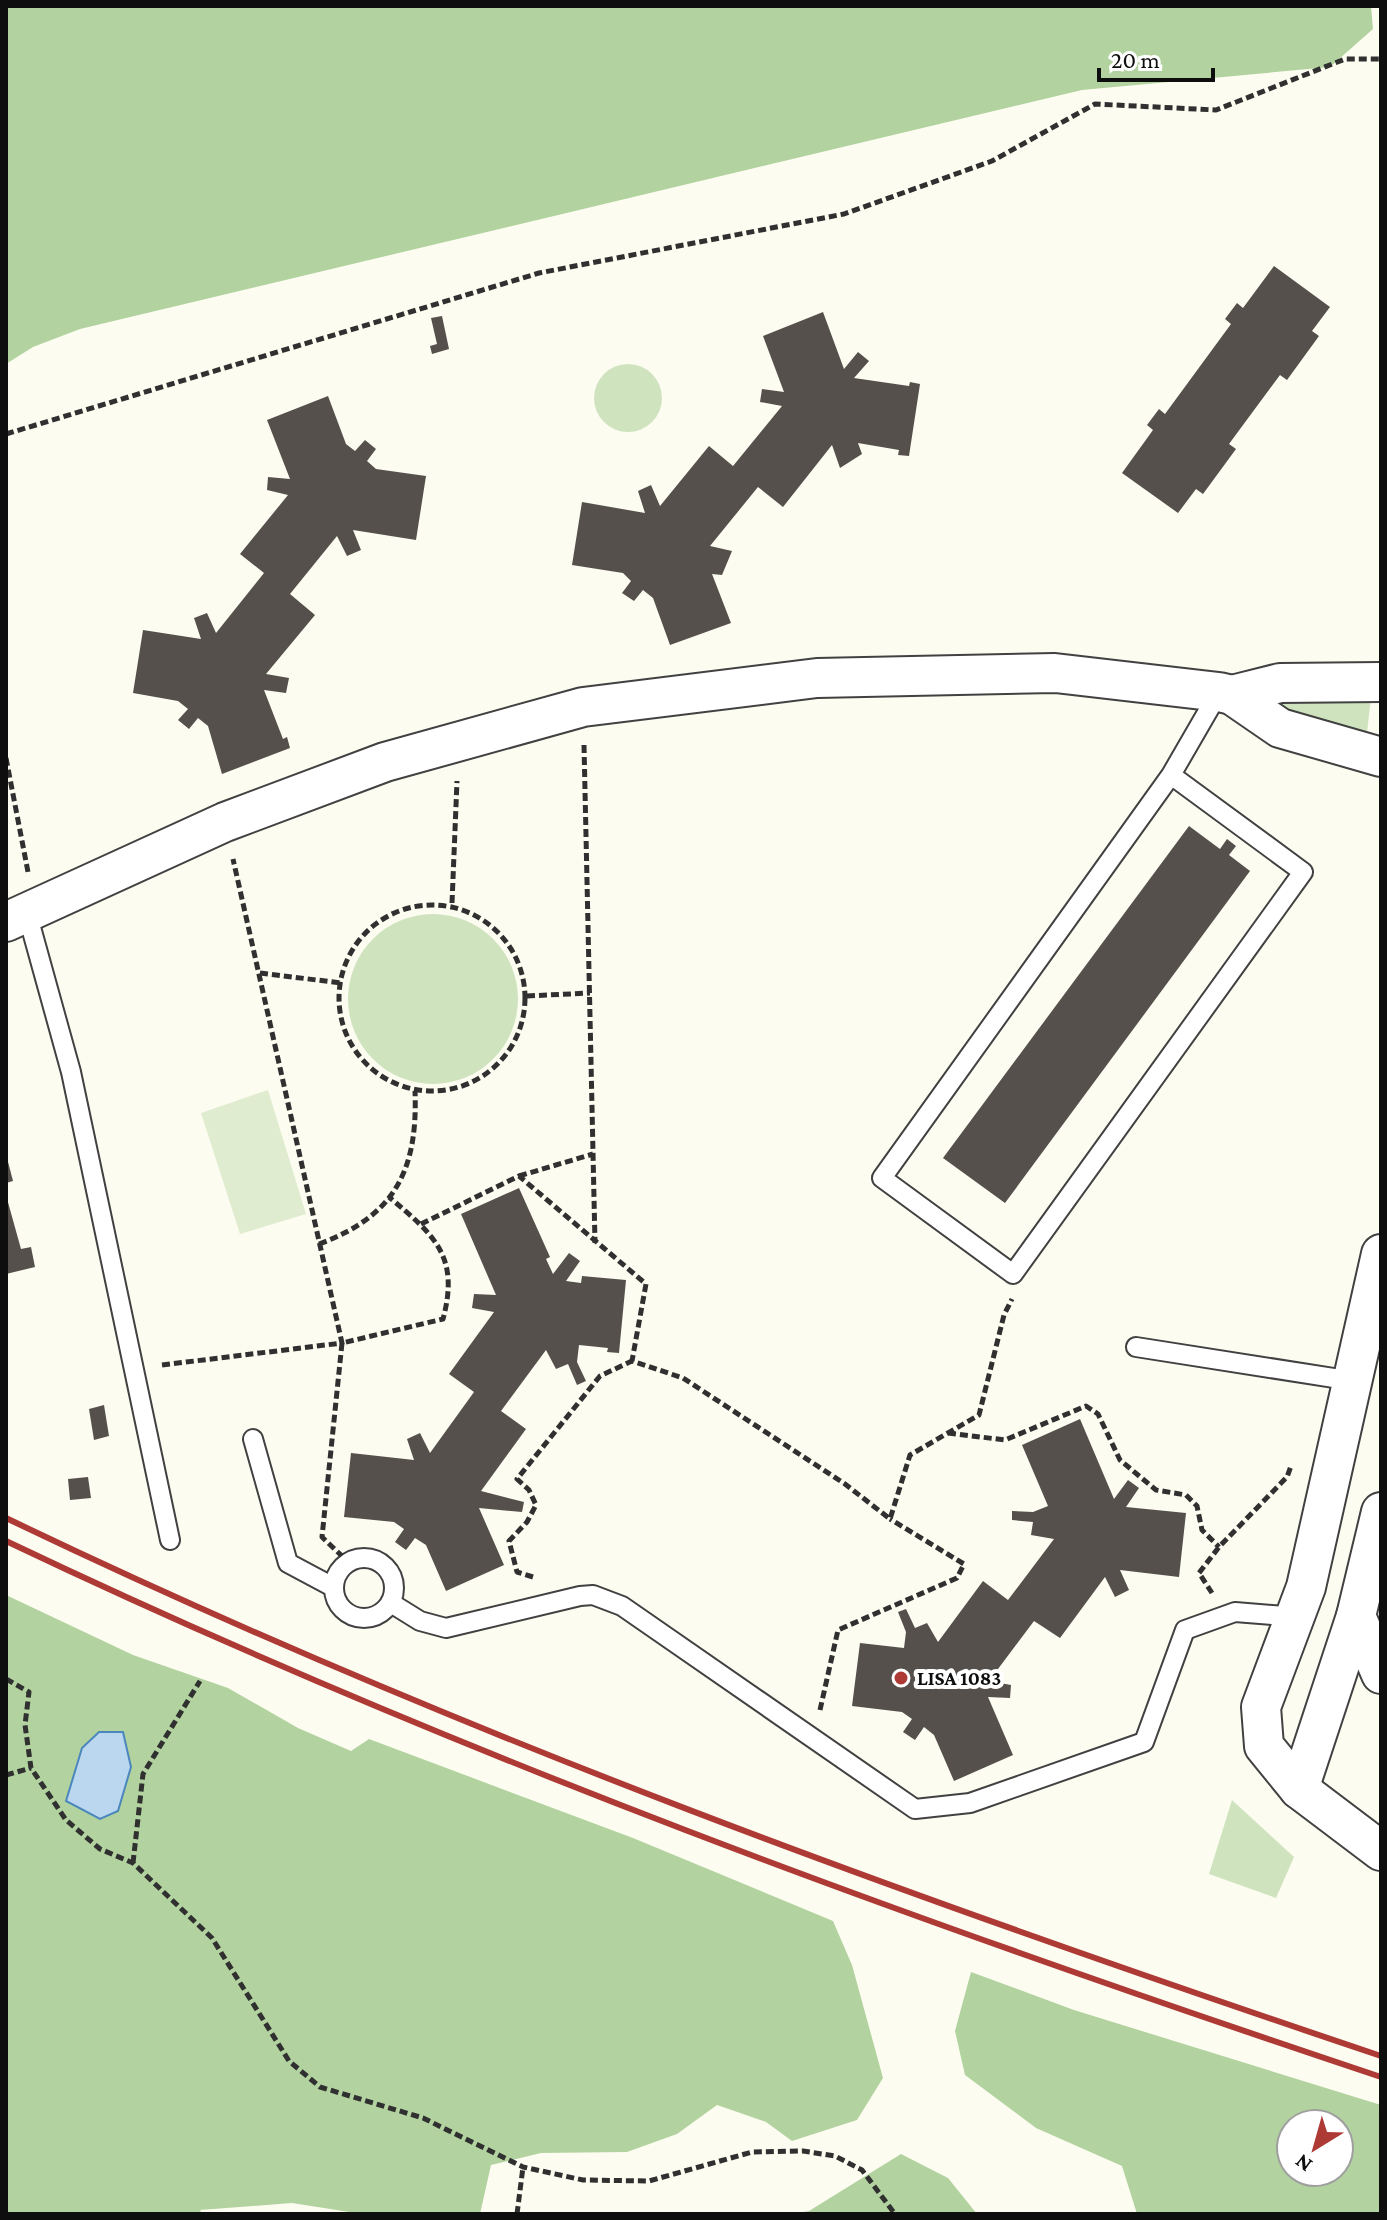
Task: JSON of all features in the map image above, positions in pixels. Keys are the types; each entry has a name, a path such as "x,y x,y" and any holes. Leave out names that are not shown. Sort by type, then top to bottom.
{"street":[{"path":"16,917 225,822 385,762 583,707 817,678 1055,673 1226,694 1280,683 1381,682"},
{"path":"1226,694 1280,728 1381,757"},
{"path":"1381,1254 1367,1384 1306,1587 1261,1707 1264,1746 1299,1789 1381,1851"},
{"path":"1299,1789 1356,1616 1381,1512"},
{"path":"1296,1617 1356,1616"},
{"path":"1356,1616 1381,1674"}],"lane":[{"path":"1171,775 1303,872 1013,1274 882,1178 1226,694"},
{"path":"16,917 71,1072 170,1540"},
{"path":"1136,1347 1367,1384"},
{"path":"253,1439 288,1563 333,1587 340,1606 357,1617 377,1616 391,1603 394,1583 385,1566 367,1558 348,1562 341,1569 333,1587"},
{"path":"391,1603 420,1621 446,1628 593,1595 622,1606 915,1809 970,1803 1144,1742 1185,1630 1235,1612 1296,1617"}],"path":[{"path":"6,434 539,273 844,214 992,161 1095,104 1216,110 1345,59 1381,59"},
{"path":"583,707 595,1244"},
{"path":"452,903 459,742"},
{"path":"6,758 27,852 16,917"},
{"path":"225,822 342,1343 322,1537 348,1562"},
{"path":"432,903 452,903 469,909 505,940 518,963 527,996 520,1024 506,1051 488,1070 462,1088 415,1091 388,1081 358,1054 342,1019 341,983 350,958 361,941 391,914 432,903"},
{"path":"260,973 341,983"},
{"path":"527,996 590,993"},
{"path":"319,1244 353,1231 382,1208 389,1197 411,1152 415,1091"},
{"path":"421,1224 519,1176 593,1154"},
{"path":"519,1176 595,1244 646,1284 632,1361"},
{"path":"179,1360 342,1343 443,1319 451,1289 435,1236 389,1197"},
{"path":"890,1519 910,1455 979,1415 1004,1315 1013,1297 1013,1274"},
{"path":"551,1604 534,1578 517,1572 509,1541 527,1522 536,1505 517,1479 600,1376 632,1361 683,1378 845,1484 890,1519 964,1564 957,1578 838,1630 829,1660 815,1739"},
{"path":"948,1433 1005,1440 1086,1406 1098,1414 1120,1460 1156,1490 1186,1495 1197,1506 1202,1530 1219,1547"},
{"path":"1226,1615 1199,1573 1219,1547 1287,1477 1292,1463"},
{"path":"6,1679 29,1692 25,1725 31,1768 66,1820 100,1849 133,1863 212,1938 289,2061 320,2087 423,2118 523,2167 583,2180 649,2181 752,2152 803,2151 850,2161 876,2186 895,2214"},
{"path":"133,1863 143,1774 200,1681"},
{"path":"6,1775 31,1768"},
{"path":"517,2214 523,2167"}],"green space":[{"path":"6,6 1371,6 1373,29 1330,67 1082,90 80,329 33,347 6,364"},
{"path":"628,364 652,374 662,398 652,422 628,432 604,422 594,398 604,374"},
{"path":"1371,697 1367,733 1285,713 1280,708 1283,700"},
{"path":"433,914 466,920 493,939 512,966 518,999 512,1032 493,1059 466,1078 433,1084 400,1078 373,1059 354,1032 348,999 354,966 373,939 400,920"},
{"path":"268,1090 306,1214 240,1234 201,1113"},
{"path":"6,1595 133,1655 228,1688 298,1728 351,1751 369,1739 633,1838 833,1921 852,1965 883,2078 857,2120 792,2141 766,2122 717,2105 677,2134 627,2152 541,2153 491,2165 480,2214 362,2214 292,2203 200,2210 202,2214 6,2214"},
{"path":"1232,1800 1294,1857 1276,1898 1209,1874"},
{"path":"971,1972 1074,2010 1381,2105 1381,2214 1137,2214 1122,2166 1036,2128 965,2075 955,2031"},
{"path":"901,2154 948,2178 977,2214 793,2214 809,2211"}],"water":[{"path":"99,1732 123,1732 131,1767 118,1811 100,1819 66,1801 82,1748"}],"building":[{"path":"1274,266 1330,307 1312,331 1319,336 1287,380 1280,375 1229,444 1236,449 1203,494 1196,489 1178,513 1122,473 1153,430 1147,425 1159,409 1165,414 1231,324 1225,319 1237,303 1243,308"},
{"path":"823,312 844,369 858,352 869,361 854,378 909,386 910,382 920,384 909,456 898,455 899,450 858,443 862,454 840,468 832,445 783,507 758,487 710,546 732,551 722,575 712,574 731,623 670,645 653,598 643,590 634,601 622,593 631,581 623,573 572,565 582,502 645,513 638,491 651,485 660,506 709,446 733,466 782,406 760,402 762,389 784,392 763,336"},
{"path":"442,316 449,349 432,354 430,346 437,344 431,318"},
{"path":"328,396 346,444 355,451 365,440 376,449 367,461 376,469 426,476 416,540 353,530 361,550 347,556 337,536 290,594 315,615 266,674 289,678 286,693 264,690 283,739 287,737 290,748 222,774 208,726 198,718 189,729 178,720 188,709 178,701 133,693 143,630 201,639 194,618 207,613 216,633 264,573 240,554 288,495 267,490 268,477 290,479 267,420"},
{"path":"1189,826 1220,849 1227,839 1236,846 1229,855 1250,871 1005,1203 943,1158"},
{"path":"6,1154 13,1181 6,1183"},
{"path":"519,1188 550,1257 546,1259 553,1274 569,1253 580,1261 566,1281 581,1283 582,1276 626,1280 619,1353 607,1352 608,1348 579,1345 577,1362 586,1381 577,1385 568,1364 556,1369 546,1350 501,1411 526,1429 481,1491 524,1502 522,1512 479,1508 504,1565 446,1591 426,1545 415,1538 406,1550 395,1542 404,1529 394,1522 344,1517 351,1453 414,1460 407,1439 420,1433 430,1453 474,1392 449,1374 494,1312 472,1308 474,1294 496,1295 461,1214"},
{"path":"6,1195 21,1249 31,1247 35,1267 6,1274"},
{"path":"104,1405 109,1436 94,1440 89,1409"},
{"path":"1080,1419 1114,1499 1128,1480 1139,1488 1126,1507 1186,1513 1179,1577 1120,1570 1129,1590 1115,1597 1105,1577 1060,1638 1034,1621 989,1681 1011,1685 1010,1698 988,1697 1013,1755 954,1781 934,1735 924,1727 915,1740 903,1732 912,1719 902,1712 852,1706 860,1643 904,1648 906,1632 898,1612 906,1609 915,1628 927,1623 938,1642 983,1581 1008,1600 1054,1539 1031,1535 1033,1522 1012,1520 1012,1511 1033,1512 1048,1506 1022,1445"},
{"path":"88,1477 91,1498 70,1500 68,1479"}],"railway":[{"path":"6,1518 174,1596 513,1741 858,1873 1381,2056"},
{"path":"6,1541 174,1618 513,1763 858,1895 1381,2077"}],"place":[{"name":"LISA 1083","path":"901,1678"}]}
